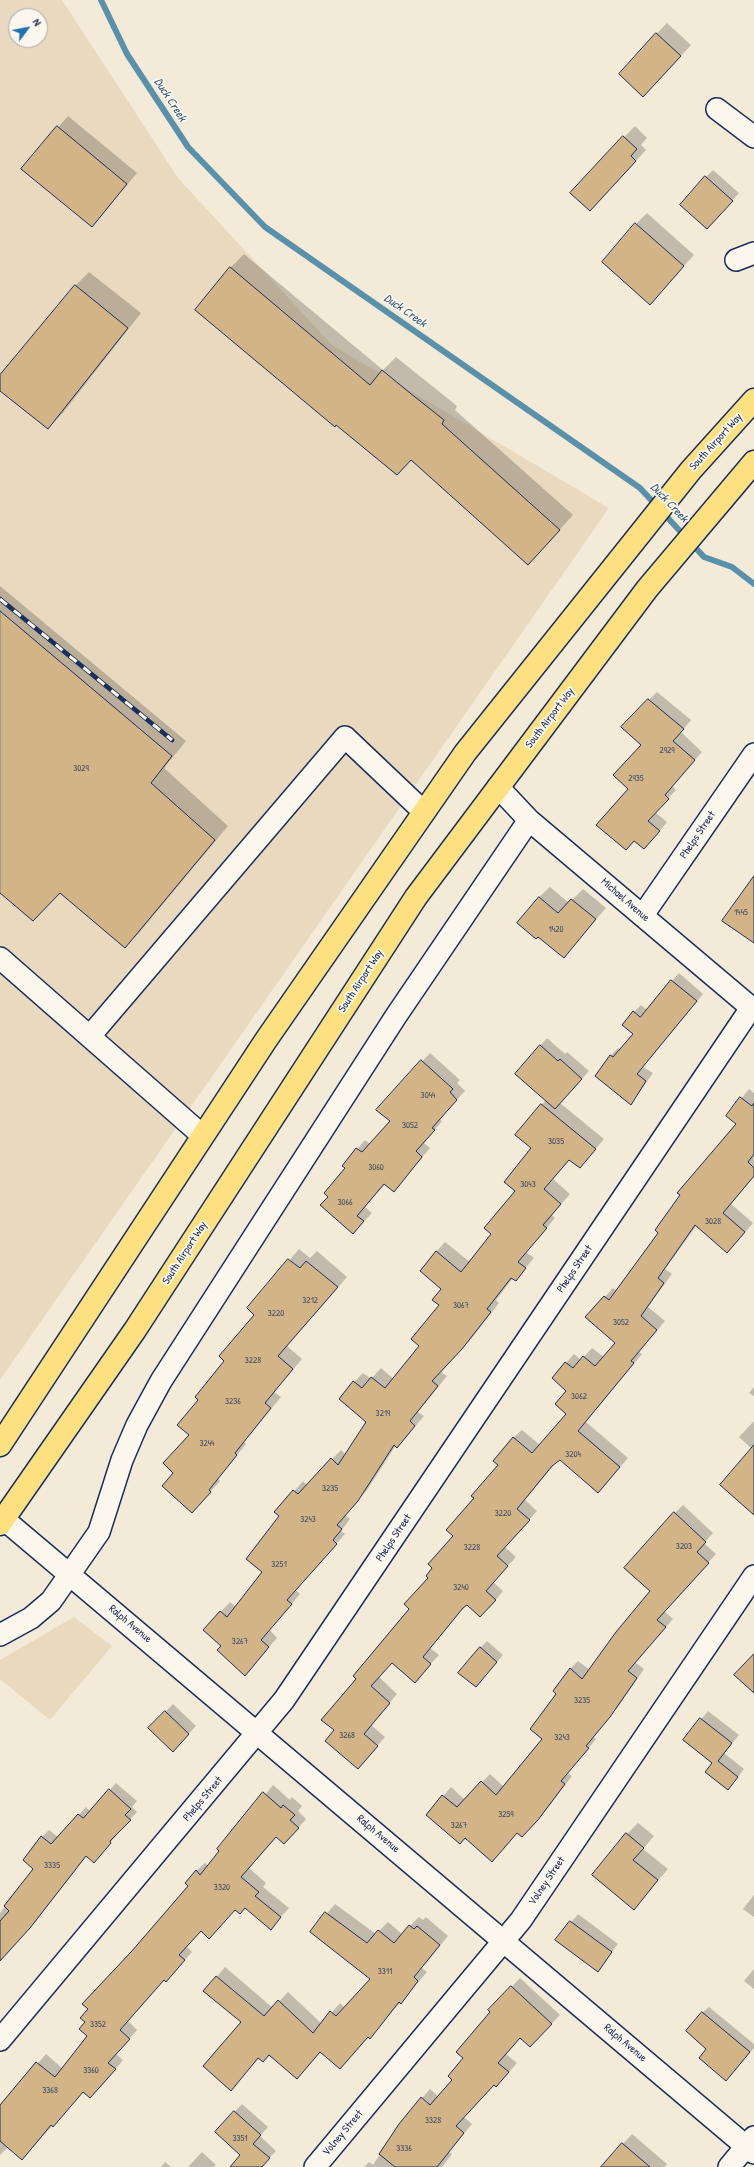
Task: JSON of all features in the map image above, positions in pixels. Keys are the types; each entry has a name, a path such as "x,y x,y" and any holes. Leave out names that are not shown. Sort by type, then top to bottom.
{"main road":[{"name":"South Airport Way","path":"0,1445 266,1040 465,753 636,538 682,482 754,400"},
{"name":"South Airport Way","path":"1,1520 135,1330 416,897 647,589 714,507 754,462"}],"street":[{"path":"717,109 754,138"},
{"path":"90,1036 344,737 424,812"},
{"name":"Phelps Street","path":"643,915 754,754"},
{"name":"Michael Avenue","path":"498,788 529,820 753,1009"},
{"path":"0,1635 31,1618 51,1601 99,1532 122,1460 137,1425 160,1381 396,1016 529,820"},
{"path":"0,958 203,1136"},
{"name":"Phelps Street","path":"0,2040 284,1700 753,1009"},
{"name":"Ralph Avenue","path":"1,1520 71,1574 504,1941 751,2146"},
{"name":"Volney Street","path":"314,2167 521,1920 754,1576"},
{"path":"729,2167 751,2146"}],"shaded area":[{"path":"0,0 62,0 178,178 332,345 609,508 0,1380"},
{"path":"74,1617 112,1646 50,1720 0,1679 0,1660"}],"building":[{"path":"656,33 681,56 643,97 619,74"},
{"path":"57,126 127,184 92,227 21,169"},
{"path":"623,136 637,149 631,156 636,161 590,211 570,193"},
{"path":"705,176 733,201 707,229 680,205"},
{"path":"635,223 684,266 650,305 602,262"},
{"path":"230,267 370,385 382,370 444,420 442,424 560,530 528,565 411,460 397,475 336,425 335,427 195,310"},
{"path":"75,285 128,328 48,429 0,391 0,375"},
{"path":"0,611 172,756 151,783 215,840 125,948 60,893 33,921 0,893"},
{"path":"648,699 684,729 673,741 695,760 665,795 669,799 648,821 660,831 644,849 634,841 626,850 596,825 628,789 613,775 641,745 621,727"},
{"path":"754,876 754,943 722,921"},
{"path":"539,897 558,913 571,899 596,919 564,958 538,937 536,939 517,923"},
{"path":"671,980 697,1001 637,1074 646,1081 631,1105 595,1076 610,1055 613,1057 633,1034 622,1025 633,1011 640,1017"},
{"path":"540,1045 558,1061 560,1059 582,1079 555,1109 515,1074"},
{"path":"421,1060 453,1089 450,1092 457,1100 432,1128 435,1130 416,1151 422,1157 394,1192 384,1184 357,1216 364,1221 353,1234 320,1205 328,1197 324,1193 345,1168 342,1166 356,1148 362,1152 390,1121 376,1110"},
{"path":"740,1097 752,1106 754,1103 754,1154 748,1162 754,1168 754,1176 723,1213 745,1232 727,1253 695,1225 658,1278 664,1283 641,1316 657,1330 631,1361 634,1363 578,1431 620,1467 598,1493 560,1460 552,1466 517,1509 530,1520 497,1556 508,1566 486,1591 496,1600 480,1617 467,1605 463,1608 423,1657 431,1664 415,1683 392,1663 371,1686 390,1703 364,1734 378,1746 358,1769 325,1741 334,1730 321,1720 356,1679 353,1676 409,1609 404,1604 428,1578 426,1576 432,1568 428,1564 453,1536 446,1530 474,1498 471,1496 498,1465 493,1461 513,1437 532,1453 566,1414 555,1404 566,1391 552,1378 565,1362 573,1368 583,1356 595,1366 615,1343 585,1317 604,1296 609,1300 658,1233 655,1230 680,1195 677,1193 736,1124 726,1116"},
{"path":"541,1104 596,1149 580,1168 569,1160 544,1189 561,1204 543,1225 547,1228 518,1262 526,1268 516,1281 511,1278 487,1309 491,1312 462,1349 432,1381 438,1386 410,1421 415,1426 397,1448 394,1445 358,1501 337,1525 342,1529 333,1540 337,1544 287,1600 292,1604 261,1640 269,1647 245,1676 217,1650 221,1646 203,1630 220,1611 227,1617 262,1572 246,1559 279,1516 274,1512 293,1490 298,1494 331,1458 338,1465 366,1422 339,1399 353,1381 362,1388 371,1377 385,1388 419,1346 411,1339 439,1305 432,1300 441,1289 420,1271 436,1251 461,1272 491,1234 484,1228 515,1191 504,1182 531,1148 515,1135"},
{"path":"288,1259 300,1268 306,1261 338,1287 278,1356 293,1369 265,1403 271,1408 235,1453 237,1455 209,1490 211,1492 192,1513 162,1486 173,1473 163,1463 189,1435 177,1425 198,1400 195,1397 224,1361 219,1356 254,1315 247,1308"},
{"path":"754,1445 754,1515 720,1485"},
{"path":"674,1512 706,1542 697,1552 709,1563 657,1620 666,1627 628,1671 637,1678 610,1717 586,1746 589,1748 561,1781 565,1784 538,1820 522,1837 517,1833 492,1862 465,1838 460,1844 426,1815 442,1795 457,1807 481,1781 496,1795 542,1739 530,1729 556,1694 553,1691 570,1668 582,1679 616,1632 650,1591 624,1568"},
{"path":"480,1647 497,1662 476,1687 458,1673"},
{"path":"754,1654 754,1693 734,1675"},
{"path":"165,1711 189,1734 173,1752 148,1728"},
{"path":"700,1718 732,1743 718,1761 738,1777 728,1790 705,1772 712,1763 683,1740"},
{"path":"109,1789 131,1809 125,1815 131,1820 110,1841 111,1843 94,1863 86,1856 30,1928 0,1961 0,1921 9,1911 4,1906 33,1869 23,1860 41,1836 51,1844 78,1814 83,1818"},
{"path":"263,1792 281,1808 283,1805 295,1815 290,1820 299,1828 284,1844 276,1837 241,1877 259,1892 255,1896 281,1917 271,1930 245,1908 240,1914 235,1910 209,1939 201,1931 179,1955 185,1960 166,1982 164,1980 120,2030 130,2039 108,2063 116,2069 90,2098 83,2092 53,2127 51,2125 22,2160 0,2141 0,2105 36,2062 55,2077 87,2036 79,2029 85,2022 80,2018 88,2009 82,2004 131,1952 188,1886 185,1883 196,1870 200,1875 219,1851 217,1849"},
{"path":"626,1833 644,1848 633,1860 658,1880 634,1910 592,1875"},
{"path":"325,1912 367,1943 378,1930 394,1943 409,1925 414,1929 417,1926 440,1945 414,1977 418,1981 401,2004 399,2002 370,2039 368,2037 340,2069 320,2052 297,2079 269,2055 263,2062 258,2058 231,2091 203,2066 241,2022 203,1991 216,1976 264,2016 278,2000 313,2033 330,2011 336,2016 370,1979 310,1932"},
{"path":"570,1921 612,1952 598,1972 555,1940"},
{"path":"511,1986 552,2024 530,2047 520,2038 498,2063 509,2072 496,2087 494,2085 456,2126 464,2133 437,2167 395,2167 379,2154 399,2124 421,2097 430,2105 452,2080 448,2076 463,2058 456,2052 490,2012 488,2010"},
{"path":"702,2012 750,2052 726,2081 699,2058 706,2049 686,2031"},
{"path":"234,2111 261,2135 253,2144 270,2158 262,2167 230,2167 240,2155 215,2132"},
{"path":"622,2143 650,2167 601,2167"}],"waterway":[{"name":"Duck Creek","path":"101,0 127,54 188,147 265,227 640,488 704,557 732,567 754,584"}],"railway":[{"path":"0,599 172,740"}]}
